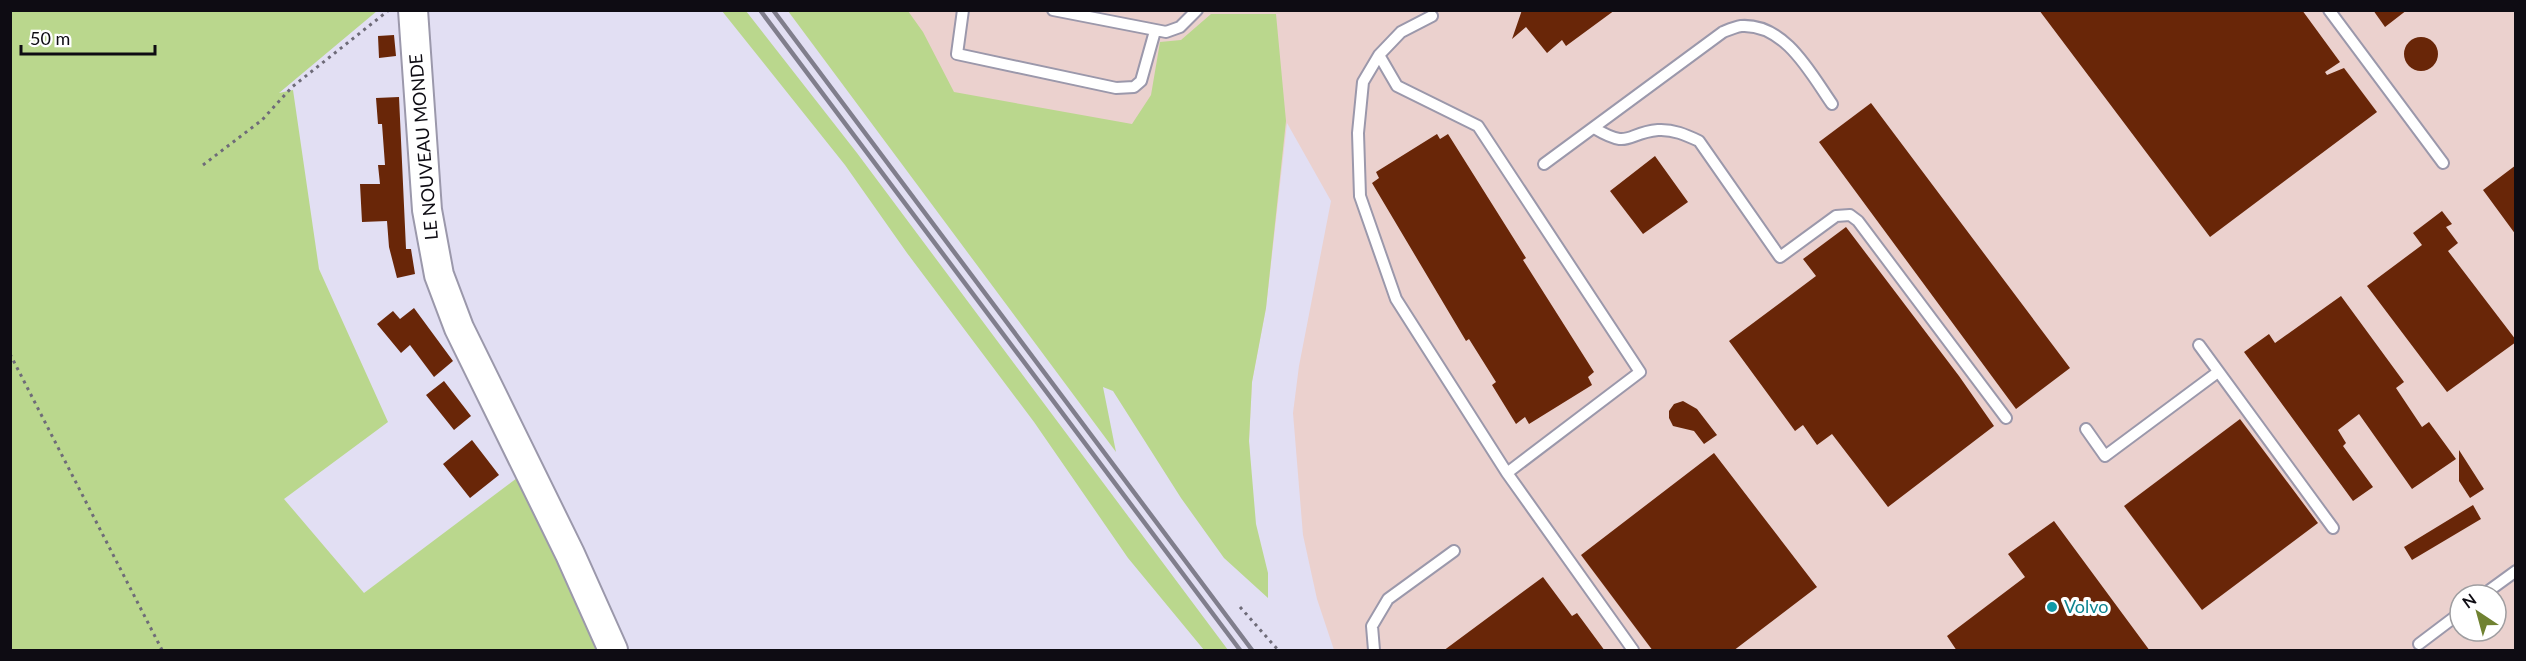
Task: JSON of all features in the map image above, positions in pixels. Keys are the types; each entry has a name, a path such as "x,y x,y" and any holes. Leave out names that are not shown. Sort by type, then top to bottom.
{"street":[{"name":"LE NOUVEAU MONDE","path":"413,10 427,210 439,275 459,328 570,554 613,651"}],"lane":[{"path":"963,10 957,54 1116,88 1134,87 1141,81 1155,30"},
{"path":"1053,10 1166,32 1180,27 1197,10"},
{"path":"2329,10 2443,163"},
{"path":"1432,16 1401,32 1378,55 1363,82 1358,133 1360,196 1396,299 1507,473 1633,651"},
{"path":"1544,164 1723,32 1741,26 1762,29 1782,40 1797,54 1832,104"},
{"path":"1378,55 1397,86 1478,126 1641,372 1507,473"},
{"path":"1594,128 1611,139 1627,140 1657,130 1681,132 1699,141 1780,257 1836,216 1850,215 1858,220 2006,417"},
{"path":"2199,345 2333,528"},
{"path":"2086,429 2105,456 2218,372"},
{"path":"1374,651 1372,627 1388,599 1454,551"},
{"path":"2499,583 2516,570"},
{"path":"2419,644 2448,622"}],"path":[{"path":"203,165 262,120 292,87 389,10"},
{"path":"10,354 162,651"},
{"path":"1240,607 1278,651"}],"shaded area":[{"path":"866,11 2515,11 2515,650 1334,650 1317,599 1303,535 1293,413 1299,366 1331,201 1287,123 1266,308 1252,382 1249,441 1253,518"}],"green space":[{"path":"10,11 377,11 279,93 293,90 319,269 388,422 284,499 364,593 521,475 603,650 11,650"},
{"path":"722,11 746,11 857,153 1228,650 1204,650 1128,558 1034,422 907,253 845,165"},
{"path":"788,11 908,11 923,32 954,92 1132,124 1151,95 1160,42 1181,40 1211,14 1276,14 1286,121 1266,308 1252,382 1249,441 1256,524 1268,573 1268,598 1224,558 1181,498 1113,391 1103,387 1116,452"}],"building":[{"path":"1522,10 1615,10 1566,46 1562,40 1547,53 1526,27 1512,39"},
{"path":"2039,10 2302,10 2340,62 2325,72 2327,75 2344,68 2377,112 2210,237"},
{"path":"2373,10 2407,10 2385,27"},
{"path":"394,35 396,56 379,58 378,36"},
{"path":"2421,37 2433,42 2438,54 2433,66 2421,71 2409,66 2404,54 2409,42"},
{"path":"399,97 406,249 411,249 415,274 397,278 389,247 387,221 362,222 360,184 380,184 378,165 385,165 382,124 378,124 376,98"},
{"path":"1871,103 2070,368 2016,409 1819,142"},
{"path":"1437,134 1440,139 1448,134 1526,258 1523,260 1594,372 1588,377 1592,385 1529,424 1525,417 1516,424 1492,385 1496,382 1469,339 1466,341 1372,183 1379,178 1376,172"},
{"path":"1655,156 1688,202 1643,234 1610,191"},
{"path":"2516,165 2516,235 2483,190"},
{"path":"2442,211 2452,224 2446,227 2458,243 2448,251 2516,340 2447,392 2367,286 2422,245 2413,233"},
{"path":"1846,227 1994,426 1888,507 1832,434 1817,445 1803,425 1795,431 1729,341 1816,276 1803,259"},
{"path":"2341,296 2404,382 2396,388 2422,427 2429,422 2456,459 2412,489 2359,414 2338,430 2346,443 2343,446 2373,487 2353,501 2244,352 2269,334 2275,343"},
{"path":"414,308 453,361 434,377 410,345 401,353 377,324 393,311 400,319"},
{"path":"444,381 471,416 454,430 426,395"},
{"path":"1683,401 1697,409 1717,435 1704,444 1694,431 1673,426 1669,418 1669,411 1674,404"},
{"path":"2240,419 2318,523 2202,610 2124,506"},
{"path":"472,440 499,475 470,498 443,464"},
{"path":"2459,450 2484,489 2470,498 2459,481"},
{"path":"1714,453 1817,587 1733,651 1653,651 1581,555"},
{"path":"2473,505 2481,519 2412,560 2404,547"},
{"name":"Volvo","path":"2054,521 2150,651 1957,651 1947,636 2025,577 2008,554"},
{"path":"1543,577 1572,616 1577,613 1605,651 1443,651"}],"railway":[{"path":"760,10 1240,650"},
{"path":"773,10 1252,650"}],"place":[{"name":"Volvo","path":"2052,607"}]}
